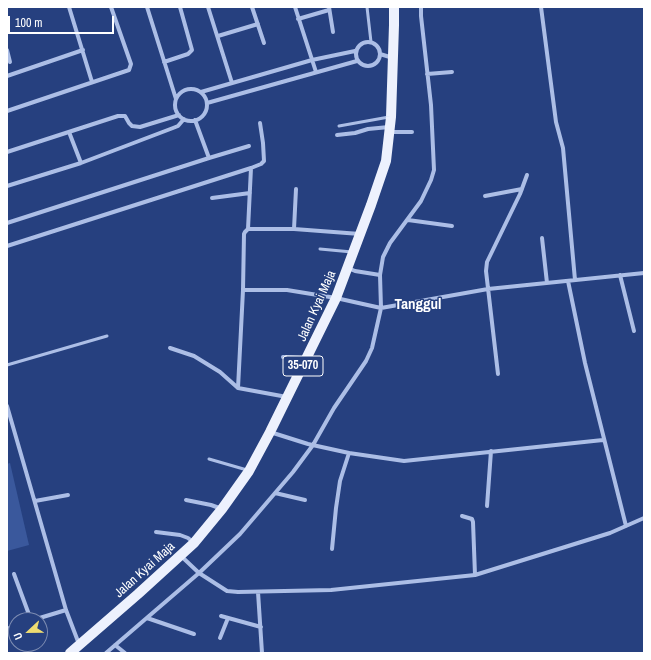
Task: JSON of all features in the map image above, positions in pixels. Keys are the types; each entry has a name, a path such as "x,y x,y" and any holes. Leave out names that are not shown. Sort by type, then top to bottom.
{"main road":[{"name":"Jalan Kyai Maja","path":"70,653 194,543 222,509 249,471 270,432 336,298 361,234 386,161 391,117 394,7"}],"street":[{"path":"69,7 92,82"},
{"path":"7,111 128,70 131,64 112,7"},
{"path":"147,7 176,99"},
{"path":"164,62 188,54 192,50 180,7"},
{"path":"208,7 232,83"},
{"path":"252,7 264,43"},
{"path":"295,7 316,72"},
{"path":"106,653 240,534 313,445 334,408 366,361 372,348 379,307 378,275 383,257 387,247 422,201 434,170 431,105 421,7"},
{"path":"541,7 556,122 563,148 575,280"},
{"path":"298,19 329,8 333,32"},
{"path":"218,36 258,24"},
{"path":"371,42 377,46 380,54 377,63 374,66 364,67 357,61 355,51 361,43 371,42"},
{"path":"7,50 10,62"},
{"path":"7,76 83,50"},
{"path":"201,92 312,60 355,51"},
{"path":"380,54 393,58"},
{"path":"206,103 357,61"},
{"path":"427,74 452,72"},
{"path":"186,89 196,89 205,97 206,103 204,114 195,120 189,121 184,119 176,110 176,99 179,94 186,89"},
{"path":"7,152 122,116 125,116 132,126 140,127 179,115"},
{"path":"7,186 81,163 178,126 184,119"},
{"path":"195,120 209,158"},
{"path":"7,246 261,164 264,161 260,123"},
{"path":"338,135 368,130 390,129 412,132"},
{"path":"69,132 81,163"},
{"path":"7,223 249,146"},
{"path":"238,388 244,234 248,229 251,168"},
{"path":"498,374 486,271 487,262 522,189 527,175"},
{"path":"294,230 296,189"},
{"path":"485,196 522,189"},
{"path":"212,198 250,193"},
{"path":"408,220 452,226"},
{"path":"248,229 361,234"},
{"path":"542,238 547,283"},
{"path":"348,268 355,271 378,275"},
{"path":"243,290 287,290 379,307 488,289 644,273"},
{"path":"620,275 634,331"},
{"path":"568,281 604,440 626,526"},
{"path":"170,348 194,356 220,372 238,388 287,397"},
{"path":"283,357 307,358"},
{"path":"7,406 66,610 79,645"},
{"path":"270,432 308,444 349,454 404,461 604,440"},
{"path":"487,506 491,451"},
{"path":"332,550 340,481 349,454"},
{"path":"275,493 305,500"},
{"path":"35,501 68,495"},
{"path":"186,500 211,505 222,509"},
{"path":"462,516 472,519 473,522 476,575"},
{"path":"181,555 198,572 227,591 258,592 331,590 476,575 588,540 644,518"},
{"path":"156,532 180,535 188,538 194,543"},
{"path":"14,574 29,612"},
{"path":"258,592 262,653"},
{"path":"48,615 66,610"},
{"path":"221,616 261,627"},
{"path":"147,618 194,634"},
{"path":"220,638 228,618"},
{"path":"115,645 125,653"}],"lane":[{"path":"367,7 371,42"},
{"path":"339,126 391,117"},
{"path":"320,249 354,252"},
{"path":"7,365 107,336"},
{"path":"209,459 249,471"}],"shaded area":[{"path":"10,463 29,545 7,551 7,464"}],"district":[{"name":"Tanggul","path":"418,305"}]}
